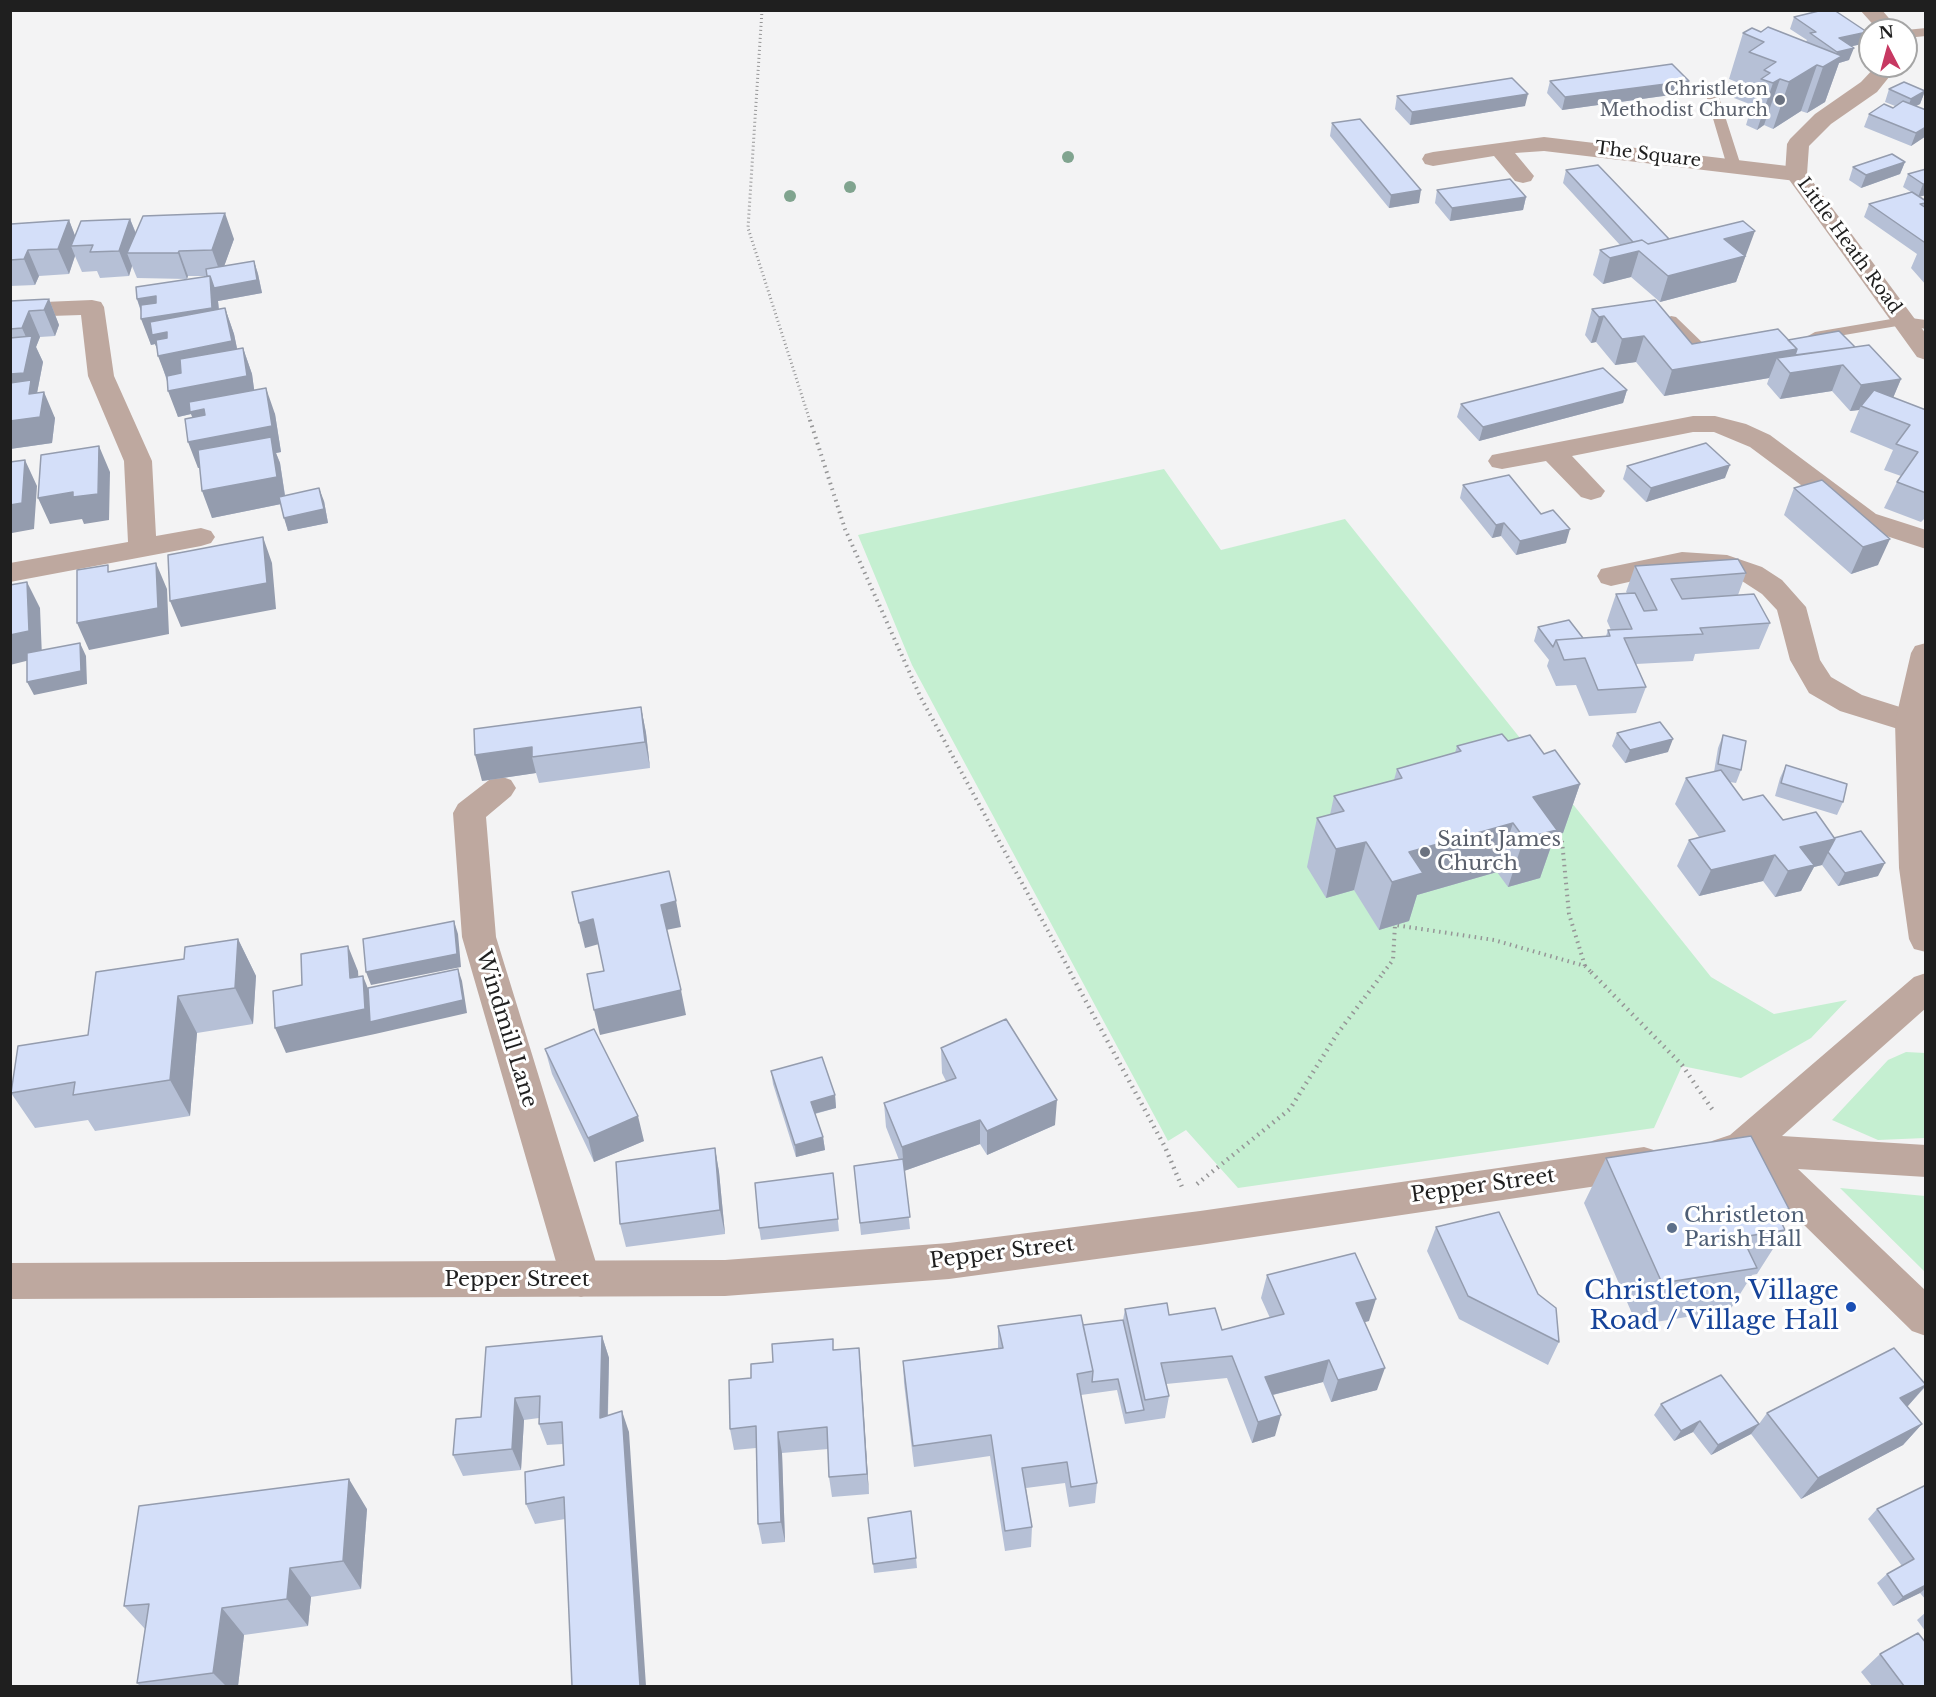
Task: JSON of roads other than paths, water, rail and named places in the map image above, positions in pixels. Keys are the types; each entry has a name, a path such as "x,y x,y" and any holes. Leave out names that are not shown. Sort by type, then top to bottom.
{"street":[{"name":"Little Heath Road","path":"1877,78 1869,87 1823,119 1798,144 1796,174 1915,323 1926,352"},
{"name":"The Square","path":"1433,159 1499,148 1544,144 1796,174"},
{"path":"1499,148 1523,176"},
{"path":"20,310 92,307 101,376 138,461 142,548"},
{"path":"1502,461 1693,424 1715,424 1737,429 1760,441 1866,520 1926,540"},
{"path":"1553,452 1591,491"},
{"path":"10,573 201,537"},
{"path":"1611,576 1682,561 1717,562 1752,574 1772,586 1791,607 1805,660 1820,685 1851,703 1911,722"},
{"path":"1926,653 1911,722 1916,868 1926,939"},
{"name":"Windmill Lane","path":"500,788 469,813 479,937 581,1280"},
{"path":"1926,987 1746,1150 1926,1318"},
{"name":"Pepper Street","path":"10,1281 725,1278 949,1261 1193,1211 1746,1150 1926,1161"}],"lane":[{"path":"1710,88 1734,166"},
{"path":"1671,320 1706,354 1729,350"},
{"path":"1799,338 1915,323"}],"place":[{"name":"Christleton Methodist Church","path":"1780,100"},
{"name":"Saint James Church","path":"1425,852"},
{"name":"Christleton Parish Hall","path":"1672,1228"},
{"name":"Christleton, Village Road / Village Hall","path":"1851,1307"}]}
